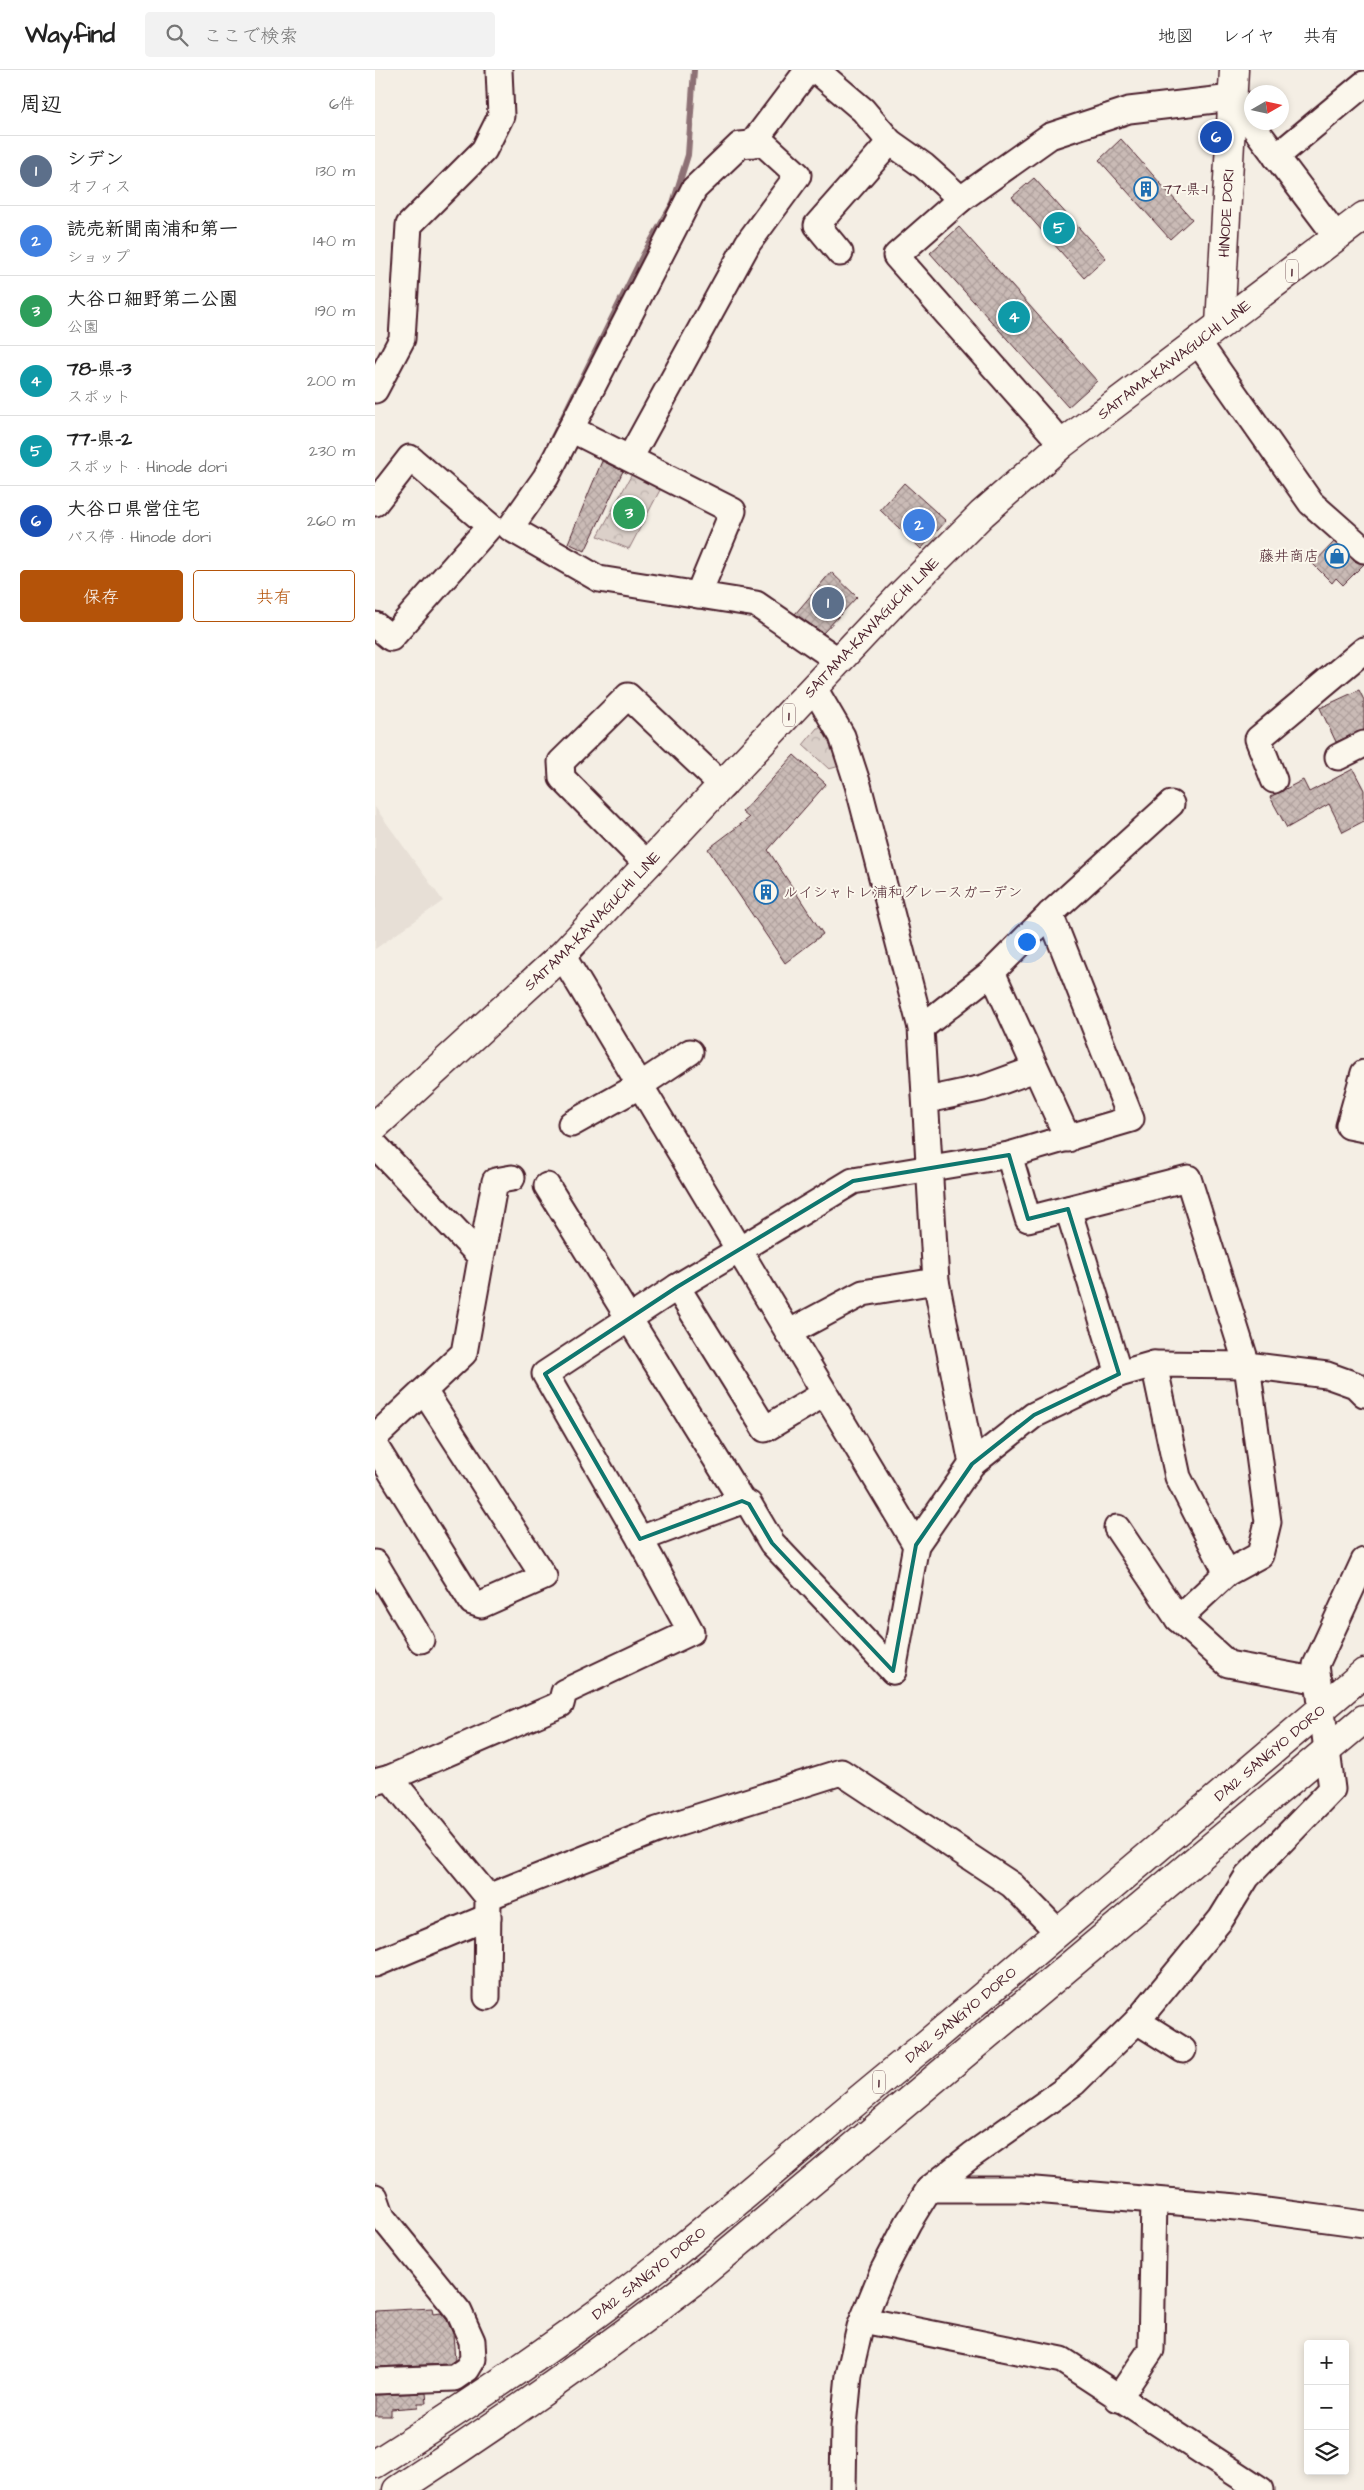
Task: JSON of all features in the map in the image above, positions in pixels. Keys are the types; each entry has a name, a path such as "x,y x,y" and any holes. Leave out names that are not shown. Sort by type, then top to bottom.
{"main road":[{"name":"HINODE DORI","path":"1220,325 1234,70"},
{"name":"SAITAMA-KAWAGUCHI LINE","path":"375,1126 562,955 937,558 1062,444 1364,216"},
{"name":"DAI2 SANGYO DORO","path":"375,2464 448,2418 582,2324 673,2255 1364,1673"},
{"name":"1","path":"397,2490 465,2446 614,2342 691,2283 1364,1719"}],"street":[{"path":"375,390 402,339 409,225 484,150 501,116 499,70"},
{"path":"752,144 808,70"},
{"path":"816,70 863,110 890,142 924,166 961,200"},
{"path":"1276,157 1364,84"},
{"path":"1062,444 896,256 961,200 1050,136 1129,110 1232,98 1337,237"},
{"path":"840,253 817,224 890,142"},
{"path":"630,458 748,243 798,174 763,143 740,145 694,189 547,477 510,528 599,579 756,604 839,661"},
{"path":"1198,342 1311,503 1364,550"},
{"path":"571,429 733,511 698,595"},
{"path":"375,503 410,458 490,526 391,638 375,625"},
{"path":"1274,780 1258,739 1364,650"},
{"path":"814,688 842,736 858,785 921,1028 927,1100 936,1281 972,1464"},
{"path":"649,865 562,778 561,762 628,696 723,786"},
{"path":"1338,757 1364,744"},
{"path":"921,1028 992,972 1050,914 1171,804"},
{"path":"487,1997 488,1907 383,1780 561,1704 564,1692 691,1632 641,1539 545,1374 677,1287 853,1181 1009,1155 1068,1139 1131,1118 1050,914"},
{"path":"562,955 916,1545"},
{"path":"992,972 1068,1139"},
{"path":"571,1124 639,1086 690,1052"},
{"path":"927,1100 983,1088 1035,1069"},
{"path":"1364,1073 1349,1126 1364,1129"},
{"path":"375,1145 481,1257"},
{"path":"1009,1155 1028,1219 1188,1178 1247,1365 1268,1522 1260,1555 1227,1573 1178,1619"},
{"path":"375,1437 464,1353 495,1181 512,1178"},
{"path":"547,1186 630,1317 742,1501 749,1504 772,1543 893,1671 916,1545 972,1464 1034,1415 1119,1374 1154,1364 1247,1365 1327,1375 1355,1385 1364,1394"},
{"path":"1068,1209 1119,1374"},
{"path":"788,1333 863,1293 936,1281"},
{"path":"677,1287 765,1429 824,1394"},
{"path":"1154,1364 1178,1478 1227,1573"},
{"path":"375,1446 472,1602 481,1605 544,1577 424,1391"},
{"path":"641,1539 742,1501"},
{"path":"1117,1528 1178,1619 1227,1664 1319,1681"},
{"path":"843,2490 843,2426 849,2374 863,2320 883,2271 907,2223 929,2189 972,2155 1074,2083 1137,2021 1221,1919 1247,1877 1332,1789 1329,1750 1317,1665 1364,1561"},
{"path":"375,1563 421,1640"},
{"path":"375,1964 488,1907 657,1830 841,1772 1012,1886 1058,1932"},
{"path":"1137,2021 1183,2050"},
{"path":"929,2189 1023,2189 1274,2212 1364,2224"},
{"path":"375,2197 382,2217 459,2312 472,2341 473,2359 467,2369 454,2378 375,2381"},
{"path":"1118,2399 1151,2350 1154,2200"},
{"path":"863,2320 1062,2360 1118,2399 1261,2490"}],"highlighted area":[{"path":"1009,1155 1028,1219 1068,1209 1119,1374 1034,1415 972,1464 916,1545 893,1671 772,1543 749,1504 742,1501 640,1539 545,1374 677,1287 853,1181"}],"shaded area":[{"path":"375,807 443,901 375,949"}],"green space":[{"path":"632,474 660,490 629,549 598,536"},
{"path":"826,727 840,766 829,769 803,745 817,728"}],"building":[{"name":"77-県-1","path":"1121,139 1192,219 1170,239 1099,160"},
{"path":"1034,178 1106,258 1084,278 1012,197"},
{"path":"959,227 1097,381 1068,407 930,253"},
{"path":"602,461 623,471 585,551 568,543"},
{"path":"904,483 946,521 921,549 880,510"},
{"path":"1334,542 1354,561 1364,564 1343,585 1336,578 1332,583 1313,564"},
{"path":"831,572 857,597 823,633 795,614"},
{"path":"1359,690 1364,700 1364,730 1336,742 1320,708"},
{"name":"ルイシャトレ浦和グレースガーデン","path":"794,755 826,784 768,850 823,934 785,963 708,849 749,818 742,812"},
{"path":"1353,769 1364,790 1364,821 1343,832 1329,804 1287,828 1270,797 1303,780 1309,792"},
{"path":"432,2308 433,2314 441,2313 447,2320 453,2334 455,2360 449,2364 375,2367 375,2311"},
{"path":"426,2393 427,2403 418,2403 418,2407 391,2409 391,2416 375,2416 375,2395"}],"waterway":[{"path":"552,439 643,255 673,203 688,155 694,70"}],"place":[{"name":"大谷口県営住宅","path":"1216,137"},
{"name":"77-県-1","path":"1146,189"},
{"name":"77-県-2","path":"1059,228"},
{"name":"78-県-3","path":"1014,317"},
{"name":"大谷口細野第二公園","path":"629,513"},
{"name":"読売新聞南浦和第一","path":"919,525"},
{"name":"藤井商店","path":"1337,556"},
{"name":"シデン","path":"828,603"},
{"name":"ルイシャトレ浦和グレースガーデン","path":"766,892"}]}
